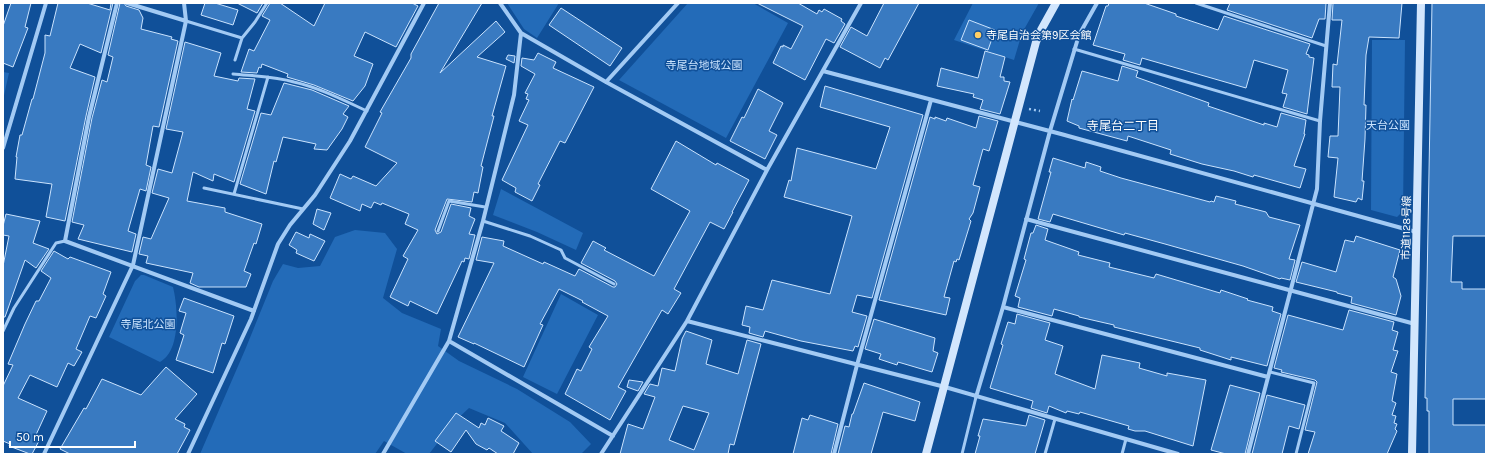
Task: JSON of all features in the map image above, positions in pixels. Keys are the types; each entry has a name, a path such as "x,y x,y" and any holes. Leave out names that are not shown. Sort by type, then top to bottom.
{"street":[{"path":"3,148 46,3"},
{"path":"117,3 89,117 65,241 254,311"},
{"path":"127,3 186,22"},
{"path":"44,454 133,266 186,22 184,3"},
{"path":"188,454 254,311 278,244 290,225 321,187 367,111 424,3"},
{"path":"500,3 521,33 606,82 767,170"},
{"path":"606,82 678,3"},
{"path":"601,454 687,320 767,170 861,3"},
{"path":"926,454 945,388 1036,42 1056,3"},
{"path":"976,397 1078,35 1097,3"},
{"path":"1248,454 1317,189 1320,121 1330,3"},
{"name":"市道1128号線","path":"1412,454 1421,3"},
{"path":"383,454 449,342 483,221 485,207 514,95 521,33"},
{"path":"822,71 1050,131 1416,232"},
{"path":"834,454 857,365 931,100"},
{"path":"1026,218 1415,324"},
{"path":"1002,307 1268,377"},
{"path":"687,320 945,388 1178,454"},
{"path":"449,342 613,436"}],"lane":[{"path":"235,60 242,38 255,22 267,3"},
{"path":"1196,3 1326,46"},
{"path":"186,22 242,38"},
{"path":"1074,49 1320,121"},
{"path":"232,74 268,77 316,88 367,111"},
{"path":"234,194 268,77"},
{"path":"204,188 303,209"},
{"path":"438,231 449,201 485,207"},
{"path":"483,221 530,236 561,250 565,258 614,284"},
{"path":"3,331 14,308 56,244 65,241"},
{"path":"1270,372 1314,383 1296,454"},
{"path":"962,454 976,397"},
{"path":"1045,454 1054,419"},
{"path":"1122,454 1126,439"}],"path":[{"path":"1029,108 1040,111"}],"green space":[{"path":"507,3 559,3 537,38 524,29"},
{"name":"寺尾台地域公園","path":"688,3 753,3 788,23 726,138 619,80"},
{"path":"973,3 1039,3 1022,33 1014,60 954,40"},
{"name":"天台公園","path":"1372,40 1405,40 1403,211 1397,217 1371,210"},
{"path":"3,72 9,73 3,100"},
{"path":"501,189 583,233 576,250 537,232 493,215"},
{"path":"355,230 385,233 397,249 383,298 402,313 441,329 438,346 459,361 517,389 570,422 591,444 581,454 533,454 505,423 469,408 453,423 429,454 407,454 384,441 375,454 200,454 273,281 283,264 298,268 320,266 335,237"},
{"name":"寺尾北公園","path":"141,275 173,287 175,296 177,317 175,339 167,356 160,362 109,337 135,281"},
{"path":"561,294 598,315 557,394 523,377"}],"building":[{"path":"11,3 31,3 25,27 28,28 13,67 3,63 3,26"},
{"path":"58,3 87,3 110,10 111,3 113,3 101,53 80,44 70,68 95,77 65,221 46,217 52,184 15,179 16,157 20,135 22,135 33,99 45,53 45,35 50,36"},
{"path":"120,3 124,3 126,6 139,10 143,18 141,29 172,37 171,39 178,41 159,127 153,126 146,165 151,167 146,191 140,189 128,231 136,234 132,252 78,239 84,225 72,222 92,118 102,80 107,82 113,57 108,55"},
{"path":"205,3 215,3 238,10 233,25 201,15"},
{"path":"237,3 263,3 257,13"},
{"path":"270,3 280,3 314,26 325,3 412,3 418,6 396,47 365,32 354,56 373,64 365,86 353,101 314,85 287,77 288,74 262,64 257,73 241,72 249,49 254,51 270,20 262,16"},
{"path":"439,3 482,3 440,73 496,21 505,32 477,57 506,66 492,116 494,116 481,166 483,167 478,193 474,192 472,202 447,199 435,230 437,234 441,232 451,204 471,208 469,216 475,219 469,234 475,235 469,259 465,258 464,262 462,261 437,314 410,301 408,306 390,297 408,259 403,256 418,230 405,224 409,214 382,203 381,205 374,202 371,208 362,204 360,211 330,198 340,174 351,179 353,176 376,186 397,163 365,147 382,113 380,112 411,58 411,54"},
{"path":"757,3 798,3 817,14 819,10 822,12 824,9 842,19 841,21 845,24 834,43 826,39 805,80 773,63 781,46 783,47 783,45 791,49 803,26"},
{"path":"884,3 919,3 888,60 885,58 880,68 840,47 851,27 867,36"},
{"path":"1109,3 1144,3 1176,14 1176,16 1218,30 1224,16 1310,44 1306,54 1309,55 1309,57 1314,58 1307,114 1283,107 1287,94 1282,93 1288,70 1254,60 1246,88 1142,58 1140,65 1123,60 1125,54 1093,45 1106,6 1108,6"},
{"path":"1230,3 1326,3 1325,19 1319,19 1312,38 1227,10"},
{"path":"1333,3 1402,3 1399,38 1369,37 1366,55 1364,105 1366,105 1362,181 1364,181 1362,200 1358,198 1356,202 1334,197 1338,158 1328,157 1330,136 1338,136 1340,87 1332,87 1333,64 1337,65 1342,20 1332,20"},
{"path":"1432,3 1486,3 1486,236 1453,236 1451,282 1462,282 1462,289 1486,289 1486,399 1453,399 1453,425 1486,425 1486,454 1429,454 1429,411 1427,411 1427,398 1425,398"},
{"path":"561,8 622,48 610,66 549,25"},
{"name":"寺尾自治会第9区会館","path":"969,20 995,30 988,50 961,40"},
{"path":"185,42 221,53 214,76 238,81 239,78 255,79 247,109 255,111 234,182 214,174 213,181 193,172 187,201 225,208 225,212 262,224 256,244 254,243 244,271 251,274 246,287 199,287 190,283 193,273 146,263 148,256 139,254 143,237 151,239 169,198 152,193 158,169 172,173 183,132 166,129"},
{"path":"985,51 1005,57 1000,77 1004,77 1004,81 1010,82 1000,114 980,109 983,100 973,97 974,94 937,86 941,68 978,78"},
{"path":"538,53 556,62 553,68 594,87 565,143 560,141 538,184 540,185 532,201 515,192 516,188 502,180 528,125 519,121 529,100 526,99 528,94 525,93 535,74 521,66 522,58 534,60"},
{"path":"508,55 515,56 514,63 506,59"},
{"path":"1122,66 1138,71 1136,77 1209,103 1208,106 1264,125 1264,123 1277,127 1281,113 1306,120 1305,134 1294,166 1306,169 1300,188 1254,175 1253,177 1202,164 1170,154 1171,150 1128,136 1127,141 1079,128 1079,126 1067,121 1072,99 1073,100 1082,71 1118,81"},
{"path":"284,83 312,90 349,106 343,114 348,117 342,129 327,150 314,149 316,144 283,137 276,162 274,161 266,194 240,184 261,113 271,115"},
{"path":"825,86 923,115 872,298 857,295 852,312 867,316 858,347 855,346 853,351 801,341 765,331 763,337 749,333 750,327 742,325 746,306 763,310 772,280 830,294 852,216 784,197 789,180 791,181 797,148 876,169 890,127 820,107"},
{"path":"758,89 783,103 769,131 777,135 765,159 730,141 742,117 744,118"},
{"path":"979,116 998,121 989,151 983,149 973,185 980,187 973,213 969,219 971,221 959,260 957,259 956,262 954,261 944,297 950,298 946,315 879,300 930,117 935,119 935,117 946,121 947,118 976,128"},
{"path":"676,141 716,165 717,163 749,180 724,229 710,222 674,289 681,293 668,314 662,310 618,387 626,391 610,420 565,394 577,369 581,371 592,349 589,347 608,316 582,302 583,301 559,289 540,324 543,325 524,367 458,337 494,263 476,260 482,237 504,241 503,246 543,264 544,262 575,276 579,269 615,287 617,284 615,281 581,263 593,241 606,248 604,250 654,276 690,211 651,189"},
{"path":"1053,158 1085,168 1086,162 1101,167 1100,171 1121,178 1210,202 1214,202 1216,196 1236,201 1235,204 1266,212 1269,217 1300,225 1289,259 1295,260 1290,280 1280,279 1243,266 1125,233 1124,235 1053,214 1050,222 1038,219 1051,172 1049,172"},
{"path":"317,209 331,213 324,230 313,224"},
{"path":"6,214 40,221 33,243 49,249 36,268 25,260 5,317 3,317 3,266 9,236 3,235 3,226"},
{"path":"1036,225 1048,229 1045,240 1079,252 1078,255 1110,263 1109,267 1154,278 1156,274 1220,293 1221,290 1248,299 1247,300 1273,307 1272,311 1281,314 1267,366 1231,357 1231,360 1200,350 1200,348 1114,327 1114,325 1079,317 1054,309 1052,316 1018,307 1020,298 1015,296 1026,260 1024,259 1031,233 1033,233"},
{"path":"296,232 309,238 310,234 325,241 314,261 296,253 297,250 289,245"},
{"path":"1356,236 1400,250 1393,277 1396,279 1401,296 1396,315 1351,303 1352,297 1337,292 1296,282 1302,262 1336,272 1345,240 1354,242"},
{"path":"54,251 68,259 70,257 111,272 103,294 106,296 96,318 90,316 76,349 82,352 74,366 68,363 57,387 30,375 18,398 47,411 35,437 40,439 32,454 30,454 9,446 10,444 3,441 3,386 13,365 8,364 25,324 36,301 39,301 51,278 41,271"},
{"path":"184,298 234,316 225,344 222,343 213,373 176,360 184,335 180,333 186,313 179,311"},
{"path":"1349,310 1394,322 1392,330 1398,332 1393,350 1398,351 1391,372 1397,374 1392,401 1396,403 1392,415 1396,416 1394,423 1397,424 1395,429 1397,431 1387,454 1308,454 1315,432 1305,430 1317,382 1315,380 1281,372 1282,370 1274,368 1288,315 1343,330"},
{"path":"1017,314 1050,323 1045,340 1063,346 1055,374 1095,389 1102,355 1140,363 1139,368 1167,376 1167,373 1206,380 1193,446 1145,431 1128,429 1129,426 1080,412 1079,414 1067,411 1066,413 1049,406 1047,413 1031,408 1033,401 990,388 1003,345 1001,344 1008,322 1015,324"},
{"path":"874,319 935,338 933,351 938,353 932,372 898,362 897,365 879,359 881,354 865,349"},
{"path":"686,331 712,340 706,364 738,374 747,340 761,344 734,445 730,444 728,454 620,454 628,424 643,429 655,397 644,394 650,384 658,386 662,368 675,371 682,339","holes":["683,406 709,413 694,450 669,440"]},
{"path":"166,367 197,394 175,419 185,424 184,427 190,430 177,454 70,454 60,449 84,408 86,409 102,379 141,395"},
{"path":"629,380 643,382 638,391 627,387"},
{"path":"864,383 920,402 915,421 883,412 871,454 838,454 845,426 849,427 852,414"},
{"path":"1230,385 1260,393 1245,454 1226,454 1211,450"},
{"path":"1267,395 1305,405 1299,429 1289,426 1282,454 1252,454"},
{"path":"456,413 479,428 481,423 485,425 488,418 504,426 501,431 519,443 513,454 498,454 489,448 487,450 476,444 466,430 451,452 435,441"},
{"path":"810,415 838,424 831,454 793,454 802,418 808,420"},
{"path":"1029,415 1045,420 1035,454 975,454 983,419 1026,426"}],"place":[{"name":"寺尾自治会第9区会館","path":"978,35"}],"district":[{"name":"寺尾台二丁目","path":"1123,126"}]}
